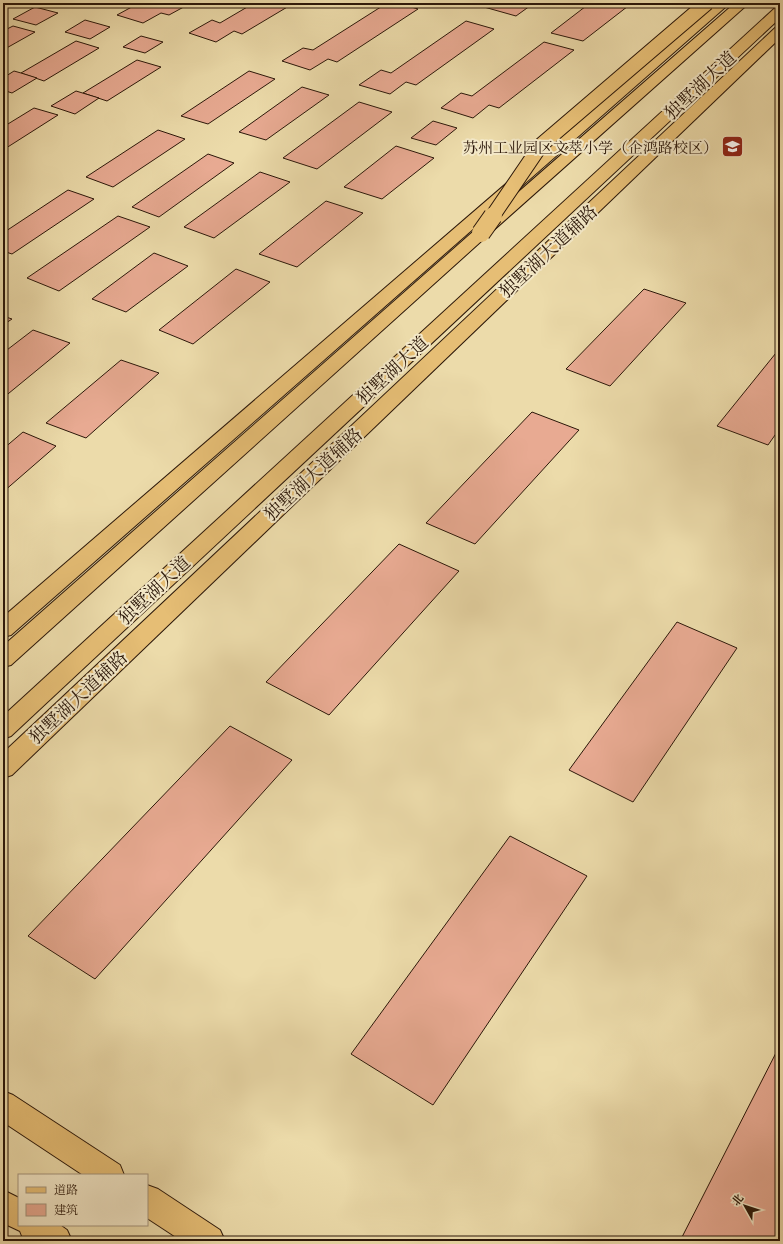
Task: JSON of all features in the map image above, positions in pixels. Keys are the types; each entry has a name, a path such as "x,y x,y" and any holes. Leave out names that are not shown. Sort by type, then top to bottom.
{"main road":[{"path":"481,233 541,145 706,3"},
{"path":"3,629 724,3"},
{"name":"独墅湖大道","path":"3,659 481,233 743,3"},
{"name":"独墅湖大道","path":"3,730 780,10"},
{"name":"独墅湖大道辅路","path":"3,768 780,31"},
{"path":"3,1105 107,1174"},
{"path":"148,1201 209,1241"},
{"path":"3,1205 18,1215"},
{"path":"34,1226 56,1241"}],"building":[{"path":"139,3 149,5 152,3 191,3 169,15 161,13 143,23 117,15"},
{"path":"254,3 294,3 242,34 234,31 216,42 189,33 212,20 220,23"},
{"path":"387,3 398,3 418,9 337,62 328,59 310,70 282,61 303,48 313,50"},
{"path":"490,3 534,3 516,16 484,7"},
{"path":"590,3 632,3 583,41 551,33"},
{"path":"35,7 58,13 36,25 13,19"},
{"path":"85,20 110,27 90,39 65,32"},
{"path":"466,21 494,29 416,85 406,82 390,94 359,85 381,70 391,73"},
{"path":"13,26 35,32 3,50 3,31"},
{"path":"141,36 163,42 145,53 123,47"},
{"path":"76,41 99,48 44,81 21,73"},
{"path":"544,42 574,50 499,108 489,105 473,118 441,108 461,93 472,96"},
{"path":"137,60 161,67 107,101 83,93"},
{"path":"14,71 37,78 12,93 3,90 3,78"},
{"path":"249,71 275,79 208,124 181,116"},
{"path":"302,87 329,95 266,140 239,132"},
{"path":"76,91 99,98 75,114 51,106"},
{"path":"359,102 392,112 317,169 283,158"},
{"path":"34,108 58,115 3,150 3,127"},
{"path":"433,121 457,128 436,145 411,138"},
{"path":"158,130 185,139 113,187 86,177"},
{"path":"396,146 434,158 382,199 344,187"},
{"path":"208,154 234,163 159,217 132,207"},
{"path":"260,172 290,182 214,238 184,227"},
{"path":"68,190 94,199 12,254 3,251 3,233"},
{"path":"326,201 363,213 297,267 259,254"},
{"path":"118,216 150,227 59,291 27,278"},
{"path":"154,253 188,266 126,312 92,299"},
{"path":"236,269 270,282 193,344 159,330"},
{"path":"644,289 686,303 610,386 566,369"},
{"path":"3,316 12,319 3,325"},
{"path":"33,330 70,343 3,398 3,353"},
{"path":"780,348 780,428 768,445 717,426"},
{"path":"121,360 159,373 86,438 46,423"},
{"path":"532,412 579,430 475,544 426,523"},
{"path":"23,432 56,446 3,492 3,449"},
{"path":"399,544 459,571 329,715 266,682"},
{"path":"677,622 737,648 633,802 569,770"},
{"path":"230,726 292,760 95,979 28,936"},
{"path":"510,836 587,876 433,1105 351,1054"},
{"path":"780,1045 780,1241 680,1241"}],"place":[{"name":"苏州工业园区文萃小学（企鸿路校区）","path":"733,147"}]}
